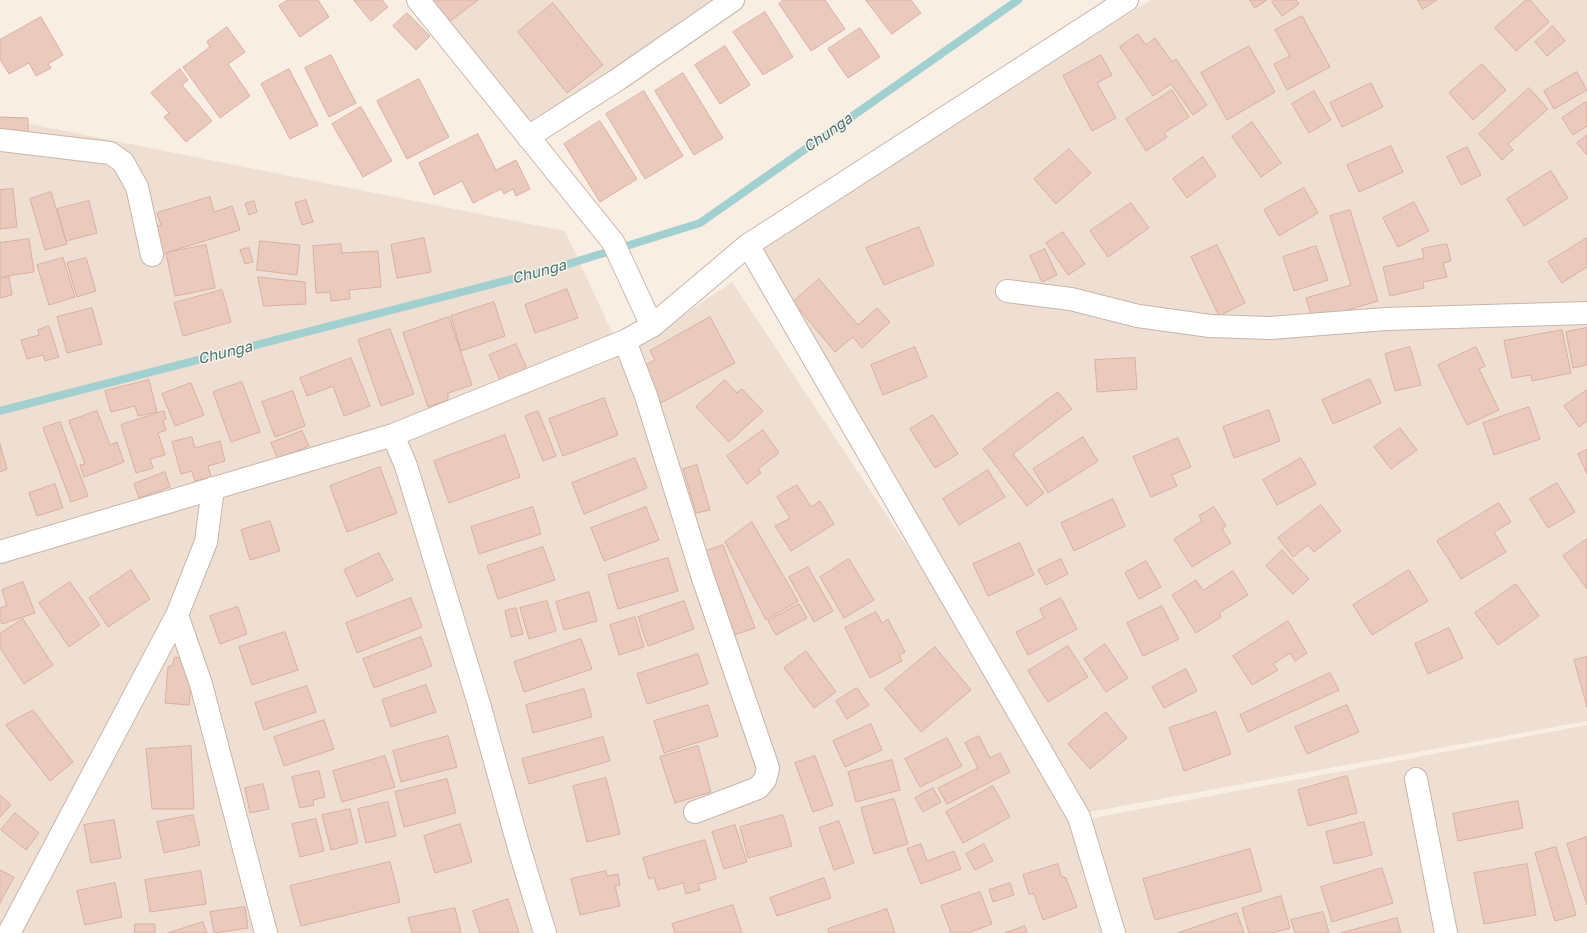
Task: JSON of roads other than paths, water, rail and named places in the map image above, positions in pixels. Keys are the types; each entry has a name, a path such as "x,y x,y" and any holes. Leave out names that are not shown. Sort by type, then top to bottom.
{"street":[{"path":"418,0 613,242 652,326"},
{"path":"528,137 617,80 733,0"},
{"path":"0,552 393,435 625,341 652,326 748,245 1127,0"},
{"path":"0,140 110,153 123,162 137,187 152,255"},
{"path":"748,245 1079,817 1114,933"},
{"path":"1007,292 1071,298 1138,316 1210,326 1270,328 1386,319 1587,313"},
{"path":"625,341 646,396 702,575 768,768 765,780 758,788 695,812"},
{"path":"393,435 406,466 475,690 520,851 545,933"},
{"path":"9,933 177,615 206,542 213,488"},
{"path":"177,615 202,684 266,933"},
{"path":"1416,779 1446,933"}],"waterway":[{"name":"Chunga","path":"0,411 559,267 700,223 1018,0"}]}
